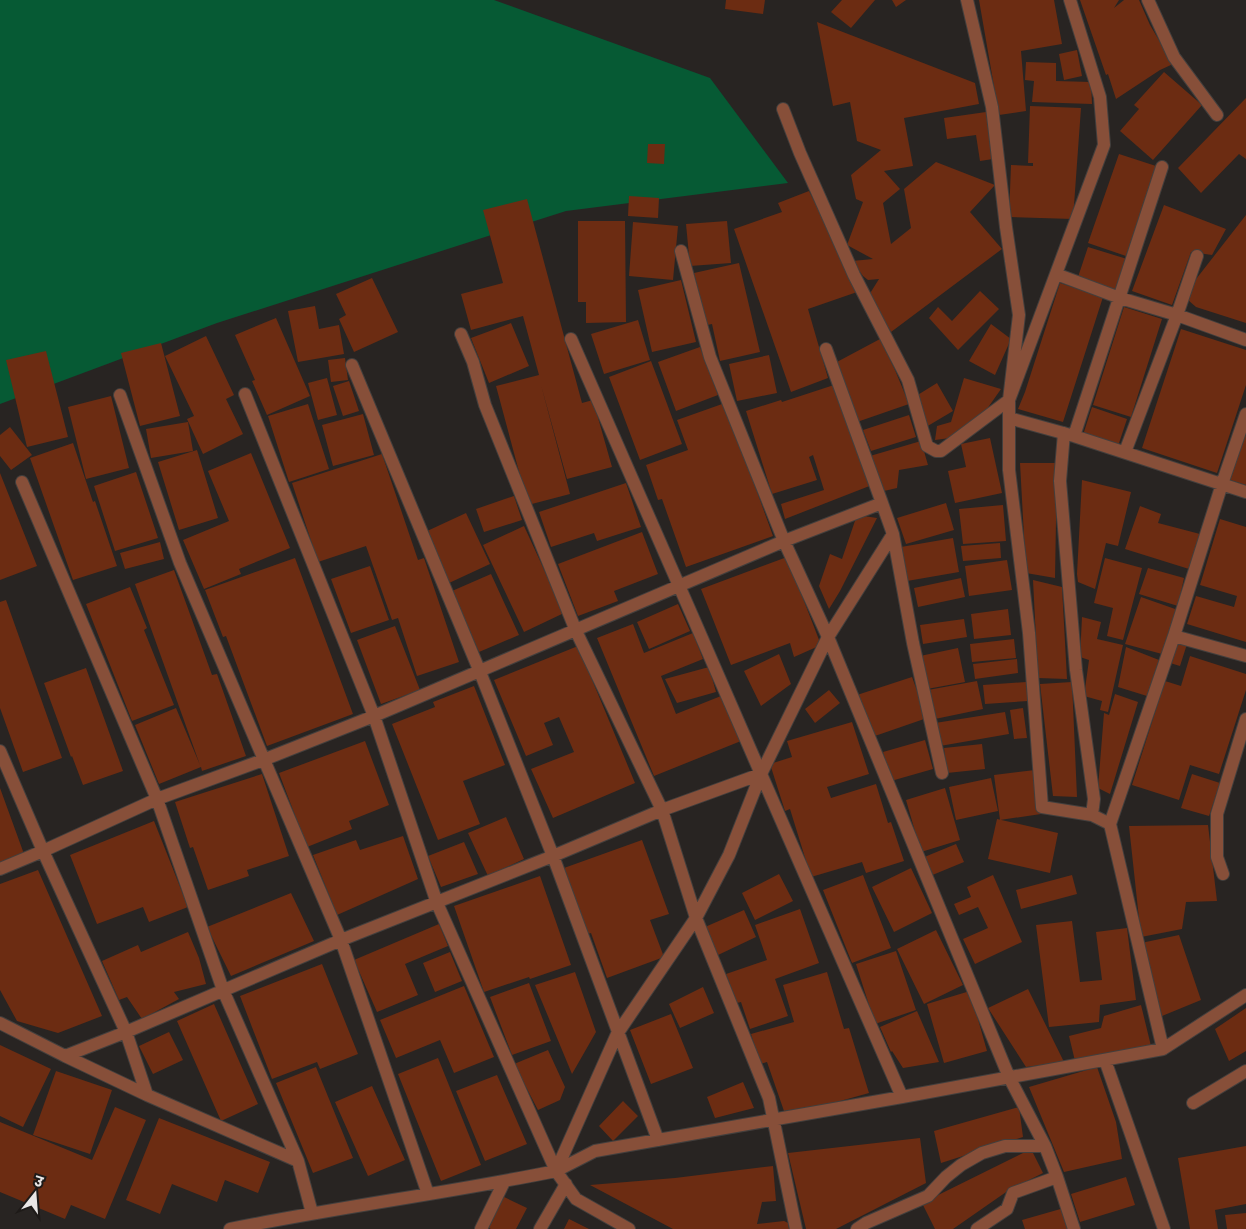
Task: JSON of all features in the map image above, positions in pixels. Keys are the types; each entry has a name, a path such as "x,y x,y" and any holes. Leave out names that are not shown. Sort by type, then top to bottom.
{"street":[{"path":"967,0 992,107 1006,227 1020,315 1009,400 1009,470 1029,633 1042,808 1092,815 1110,824"},
{"path":"782,109 854,275 908,380 926,446 936,451 941,450 1009,400 1104,145 1100,97 1070,0"},
{"path":"1148,0 1174,57 1217,115"},
{"path":"1092,815 1094,799 1076,670 1060,481 1069,434 1120,298 1162,167"},
{"path":"681,251 710,357 784,541 828,637 1008,1077 1045,1146 1058,1177 1074,1229"},
{"path":"1125,452 1177,315 1197,256"},
{"path":"1056,274 1120,298 1177,315 1246,340"},
{"path":"461,334 473,362 485,405 576,631 662,810 696,918 769,1098 796,1229"},
{"path":"571,339 902,1097"},
{"path":"826,349 893,534 913,643 942,773"},
{"path":"352,365 480,672 553,856 658,1140"},
{"path":"120,394 180,563 341,940 428,1194"},
{"path":"245,394 374,716 437,903 556,1171 576,1199 629,1229"},
{"path":"1163,1050 1110,824 1174,636 1246,414"},
{"path":"1009,418 1069,434 1246,492"},
{"path":"22,482 157,799 223,990 298,1161 312,1214"},
{"path":"0,870 157,799 374,716 576,631 679,585 882,503"},
{"path":"556,1171 618,1034 696,918 729,855 760,774 828,637 893,534"},
{"path":"1174,636 1246,656"},
{"path":"1223,874 1217,857 1217,814 1246,718"},
{"path":"0,751 43,851 126,1032 146,1095"},
{"path":"65,1056 126,1032 341,940 437,903 662,810 760,774"},
{"path":"230,1229 504,1182 556,1171 595,1151 1163,1050 1246,995"},
{"path":"0,1023 146,1095 298,1161"},
{"path":"1105,1060 1164,1229"},
{"path":"1193,1103 1246,1071"},
{"path":"857,1229 866,1223 928,1196 946,1177 961,1165 982,1153 1005,1146 1045,1146"},
{"path":"977,1229 993,1224 1007,1209 1013,1193 1058,1177"},
{"path":"481,1229 504,1182"},
{"path":"540,1229 566,1184"}],"green space":[{"path":"0,0 494,0 710,78 788,183 566,211 217,323 0,404"}],"building":[{"path":"726,0 765,0 763,14 725,9"},
{"path":"842,0 875,0 851,28 831,12"},
{"path":"892,0 906,0 896,7"},
{"path":"979,0 1054,0 1062,44 1021,51 1026,111 999,115"},
{"path":"1080,0 1119,0 1114,8 1124,0 1139,0 1150,25 1173,64 1160,70 1116,99"},
{"path":"817,22 975,83 979,104 904,118 913,166 884,171 900,189 883,203 891,244 911,228 904,189 936,162 995,185 970,212 1002,249 891,332 869,295 879,279 868,280 852,261 873,259 847,245 863,202 856,199 851,175 881,150 857,141 850,102 833,106"},
{"path":"1077,50 1082,76 1064,80 1059,54"},
{"path":"1026,62 1056,63 1056,81 1091,82 1092,104 1032,102 1034,81 1025,80"},
{"path":"1164,72 1202,105 1153,160 1120,131 1139,109 1134,105"},
{"path":"1246,98 1246,159 1239,154 1201,193 1178,168"},
{"path":"1030,106 1081,108 1073,219 1009,217 1011,165 1033,166 1033,163 1028,163"},
{"path":"986,112 993,159 980,161 976,135 947,139 944,118"},
{"path":"648,144 665,144 664,164 647,163"},
{"path":"1119,154 1156,166 1126,256 1088,243"},
{"path":"809,191 860,291 808,309 828,378 791,392 734,229 782,212 778,203"},
{"path":"629,196 659,198 658,218 628,216"},
{"path":"527,199 582,403 593,400 612,467 567,479 541,385 570,494 528,505 496,386 539,375 523,316 471,330 461,294 503,283 483,210"},
{"path":"1164,205 1226,229 1212,255 1191,252 1172,305 1132,291"},
{"path":"1246,215 1246,323 1196,307 1188,300 1193,283"},
{"path":"578,221 625,221 626,322 586,323 586,302 578,302"},
{"path":"727,221 731,263 690,266 686,224"},
{"path":"633,222 678,226 673,280 629,276"},
{"path":"1088,247 1127,259 1116,293 1077,280"},
{"path":"739,263 760,352 720,361 712,324 707,325 694,273"},
{"path":"372,278 398,332 354,352 339,319 346,315 336,294"},
{"path":"681,280 696,342 652,352 638,290"},
{"path":"1060,283 1103,297 1063,422 1018,409"},
{"path":"980,291 999,309 958,350 929,318 938,307 952,321"},
{"path":"315,306 319,329 339,325 344,354 298,362 288,311"},
{"path":"1124,307 1162,319 1131,417 1093,405"},
{"path":"276,318 310,396 267,415 252,381 255,380 235,335"},
{"path":"638,320 650,360 604,374 591,334"},
{"path":"511,323 529,366 489,383 471,338"},
{"path":"991,324 1011,339 995,375 969,361"},
{"path":"1181,329 1246,350 1246,385 1217,473 1142,448"},
{"path":"206,336 234,395 226,399 243,434 203,454 187,419 194,416 165,356"},
{"path":"880,339 909,404 857,422 835,363"},
{"path":"161,343 180,416 140,426 121,353"},
{"path":"700,347 718,395 676,411 658,362"},
{"path":"46,351 68,437 27,447 6,360"},
{"path":"769,355 777,393 737,401 729,364"},
{"path":"345,358 348,380 331,382 328,360"},
{"path":"651,361 682,444 640,460 609,377"},
{"path":"327,378 337,415 318,420 308,383"},
{"path":"964,378 1001,389 987,409 950,438 935,440 937,426 951,422"},
{"path":"349,381 359,411 343,416 333,386"},
{"path":"937,383 953,411 926,427 916,396"},
{"path":"834,385 872,485 785,519 781,504 824,490 813,455 809,457 817,480 772,494 746,411 781,400 782,402"},
{"path":"111,396 129,468 86,479 68,407"},
{"path":"725,403 773,536 686,567 662,499 658,500 646,465 688,450 677,420"},
{"path":"308,404 329,469 289,482 268,416"},
{"path":"1092,407 1127,419 1118,446 1083,435"},
{"path":"363,414 374,455 333,466 322,425"},
{"path":"909,415 916,437 871,451 863,430"},
{"path":"188,422 193,451 151,458 146,429"},
{"path":"10,427 32,455 11,470 0,456 0,435"},
{"path":"1246,432 1246,485 1230,480"},
{"path":"990,438 1002,493 955,503 948,471 966,467 961,444"},
{"path":"921,441 928,465 899,470 897,488 884,491 870,456"},
{"path":"73,443 117,566 73,580 30,458"},
{"path":"197,450 218,518 179,530 158,462"},
{"path":"251,453 290,548 239,569 241,574 204,589 183,540 229,521 208,471"},
{"path":"382,454 418,560 424,558 459,662 417,676 398,618 392,620 366,546 318,562 292,483"},
{"path":"1020,463 1057,463 1055,578 1026,573"},
{"path":"136,472 158,538 115,551 94,486"},
{"path":"0,473 37,566 0,580"},
{"path":"1082,480 1131,492 1118,546 1106,543 1095,589 1078,582 1077,574"},
{"path":"626,483 641,527 597,541 594,533 551,547 539,512"},
{"path":"514,496 522,520 484,532 476,509"},
{"path":"946,503 954,530 906,544 897,518"},
{"path":"1003,505 1006,541 963,544 959,509"},
{"path":"1140,506 1161,514 1158,523 1200,534 1189,569 1125,549"},
{"path":"466,513 490,564 449,583 425,532"},
{"path":"857,515 877,518 829,609 819,586 830,554 842,559"},
{"path":"1220,519 1246,527 1246,642 1187,624 1196,596 1234,607 1237,596 1200,585"},
{"path":"524,526 564,613 524,632 483,545"},
{"path":"642,532 658,574 614,591 618,601 578,616 558,564"},
{"path":"953,538 959,572 907,581 901,547"},
{"path":"160,542 164,559 125,569 120,553"},
{"path":"1000,543 1001,558 963,561 961,546"},
{"path":"787,557 821,645 794,657 790,643 731,665 701,589"},
{"path":"295,558 353,714 267,746 226,636 223,637 205,590"},
{"path":"1105,558 1142,568 1123,640 1107,636 1113,608 1094,603"},
{"path":"1007,560 1012,590 969,596 965,566"},
{"path":"370,566 389,620 351,633 331,579"},
{"path":"1148,568 1184,578 1178,606 1139,594"},
{"path":"174,570 212,675 217,674 246,756 202,771 201,767 159,784 135,725 176,708 200,765 135,584"},
{"path":"491,574 519,635 479,652 452,591"},
{"path":"961,578 965,597 918,607 914,588"},
{"path":"1033,580 1062,587 1067,679 1038,678"},
{"path":"130,587 147,628 144,630 174,705 132,721 86,604"},
{"path":"1141,597 1178,610 1162,654 1125,644"},
{"path":"6,600 62,758 23,772 0,708 0,602"},
{"path":"678,604 690,631 649,649 637,622"},
{"path":"1008,609 1011,635 974,639 971,614"},
{"path":"1082,617 1101,622 1097,639 1123,645 1108,712 1100,710 1102,701 1084,696 1089,660 1080,657"},
{"path":"964,619 967,637 923,644 920,625"},
{"path":"633,624 644,653 693,633 703,659 661,676 676,714 721,696 741,741 654,776 597,638"},
{"path":"395,626 420,690 381,704 357,640"},
{"path":"1014,639 1016,658 972,662 970,644"},
{"path":"1177,639 1187,644 1180,666 1170,663"},
{"path":"578,646 635,783 553,818 531,769 574,752 559,717 544,723 553,745 526,756 494,680"},
{"path":"1126,647 1159,660 1147,696 1118,687"},
{"path":"958,648 965,682 927,689 920,656"},
{"path":"779,654 791,684 761,706 744,671"},
{"path":"1190,656 1246,674 1246,690 1219,774 1190,765 1179,800 1132,785 1165,681 1181,686"},
{"path":"1017,659 1018,673 975,679 973,664"},
{"path":"709,667 716,692 677,703 665,679"},
{"path":"86,668 123,771 83,785 44,683"},
{"path":"912,677 927,718 872,737 857,695"},
{"path":"977,681 983,709 935,719 928,690"},
{"path":"1026,682 1028,701 985,704 983,685"},
{"path":"1072,682 1077,797 1053,796 1040,684"},
{"path":"474,686 505,765 463,781 480,824 438,840 392,724 435,707 433,702"},
{"path":"829,690 840,703 815,723 805,709"},
{"path":"1115,694 1138,702 1110,794 1098,788 1104,713 1109,715"},
{"path":"1023,708 1027,738 1014,739 1010,710"},
{"path":"1005,712 1009,734 940,746 935,723"},
{"path":"852,722 869,774 827,787 831,798 876,784 888,823 891,822 904,861 866,873 862,862 811,877 790,809 785,811 770,764 792,757 787,741"},
{"path":"925,740 933,769 891,781 883,752"},
{"path":"365,741 389,805 349,821 352,829 307,847 279,773"},
{"path":"982,744 985,769 947,773 944,748"},
{"path":"1035,770 1041,814 1000,820 994,775"},
{"path":"262,774 289,856 247,870 249,876 208,890 193,847 190,848 175,802"},
{"path":"1192,774 1220,783 1209,816 1181,808"},
{"path":"991,778 998,811 956,820 949,787"},
{"path":"0,788 24,854 0,863"},
{"path":"945,788 960,840 921,852 906,800"},
{"path":"506,817 524,859 488,876 468,833"},
{"path":"997,819 1058,833 1050,873 988,859"},
{"path":"154,821 188,907 149,922 143,907 97,924 70,855"},
{"path":"1208,825 1217,901 1186,902 1182,929 1141,937 1129,826"},
{"path":"403,836 418,879 337,915 313,855 356,840 360,850"},
{"path":"642,840 669,914 650,920 664,957 607,978 591,933 588,934 564,868"},
{"path":"464,842 478,874 441,887 428,856"},
{"path":"956,844 964,862 930,876 922,858"},
{"path":"911,868 932,913 894,932 872,887"},
{"path":"38,870 102,1016 58,1033 17,1021 0,990 0,884"},
{"path":"779,874 793,901 755,920 742,893"},
{"path":"863,875 891,948 852,963 823,890"},
{"path":"993,875 1022,942 975,964 963,939 988,928 978,907 959,915 954,904 971,897 967,887"},
{"path":"1072,875 1077,894 1021,909 1016,890"},
{"path":"540,876 571,965 484,992 454,906"},
{"path":"291,893 314,941 231,976 207,927"},
{"path":"800,909 819,963 775,979 788,1016 750,1029 741,1002 737,1003 726,974 767,960 755,925"},
{"path":"744,910 756,937 718,955 705,927"},
{"path":"1072,921 1080,982 1102,980 1096,932 1127,928 1136,1000 1100,1005 1099,1022 1049,1027 1036,925"},
{"path":"439,924 448,946 405,964 418,995 377,1012 354,960"},
{"path":"936,930 963,985 924,1004 897,949"},
{"path":"188,932 199,958 206,984 174,992 179,999 142,1019 127,997 119,1000 102,961 138,945 141,952"},
{"path":"1179,935 1201,1000 1162,1016 1141,943"},
{"path":"896,951 916,1010 875,1024 856,964"},
{"path":"450,952 462,981 435,992 423,963"},
{"path":"322,964 358,1054 320,1069 317,1062 272,1079 240,996"},
{"path":"575,972 596,1032 572,1074 535,985"},
{"path":"827,972 844,1029 849,1028 869,1093 833,1103 784,1111 767,1062 760,1064 751,1034 794,1022 783,985"},
{"path":"529,983 551,1041 512,1055 490,997"},
{"path":"464,986 494,1057 454,1073 440,1040 396,1058 380,1020"},
{"path":"703,987 714,1013 680,1028 669,1004"},
{"path":"1028,989 1064,1062 1026,1067 988,1008"},
{"path":"970,991 987,1051 944,1063 927,1004"},
{"path":"214,1004 258,1104 221,1121 177,1021"},
{"path":"1141,1005 1151,1046 1075,1061 1069,1036 1101,1028 1104,1016"},
{"path":"1246,1008 1246,1051 1229,1061 1215,1029"},
{"path":"917,1011 939,1062 903,1068 891,1052 880,1027"},
{"path":"671,1014 693,1068 651,1084 630,1030"},
{"path":"169,1032 183,1060 153,1074 139,1046"},
{"path":"0,1045 51,1069 23,1127 0,1116"},
{"path":"548,1050 565,1087 560,1100 538,1110 514,1064"},
{"path":"438,1058 481,1165 441,1181 398,1074"},
{"path":"316,1067 353,1158 313,1173 276,1083"},
{"path":"1097,1067 1116,1122 1122,1159 1064,1172 1029,1087"},
{"path":"56,1071 112,1090 90,1154 33,1135"},
{"path":"497,1075 527,1144 485,1161 456,1091"},
{"path":"743,1082 754,1108 715,1118 707,1097"},
{"path":"372,1086 405,1160 368,1176 335,1102"},
{"path":"623,1101 638,1116 613,1141 599,1126"},
{"path":"115,1107 146,1120 105,1219 71,1205 65,1219 0,1192 0,1122 92,1160"},
{"path":"1019,1107 1023,1137 941,1163 934,1131"},
{"path":"159,1118 270,1162 258,1193 225,1180 217,1202 172,1184 160,1214 126,1200"},
{"path":"920,1138 926,1183 836,1229 806,1229 788,1153"},
{"path":"1246,1146 1246,1204 1215,1210 1218,1229 1190,1229 1178,1158"},
{"path":"1031,1149 1043,1173 1009,1190 953,1229 935,1229 922,1203"},
{"path":"773,1166 776,1201 762,1202 757,1224 784,1221 788,1223 789,1229 673,1229 590,1185 675,1178"},
{"path":"1126,1177 1135,1205 1080,1222 1071,1194"},
{"path":"502,1196 527,1208 516,1229 491,1229 487,1227"},
{"path":"1064,1208 1070,1229 1025,1229 1022,1220"},
{"path":"1246,1213 1246,1229 1227,1229 1225,1215"},
{"path":"569,1219 589,1229 564,1229"}]}
